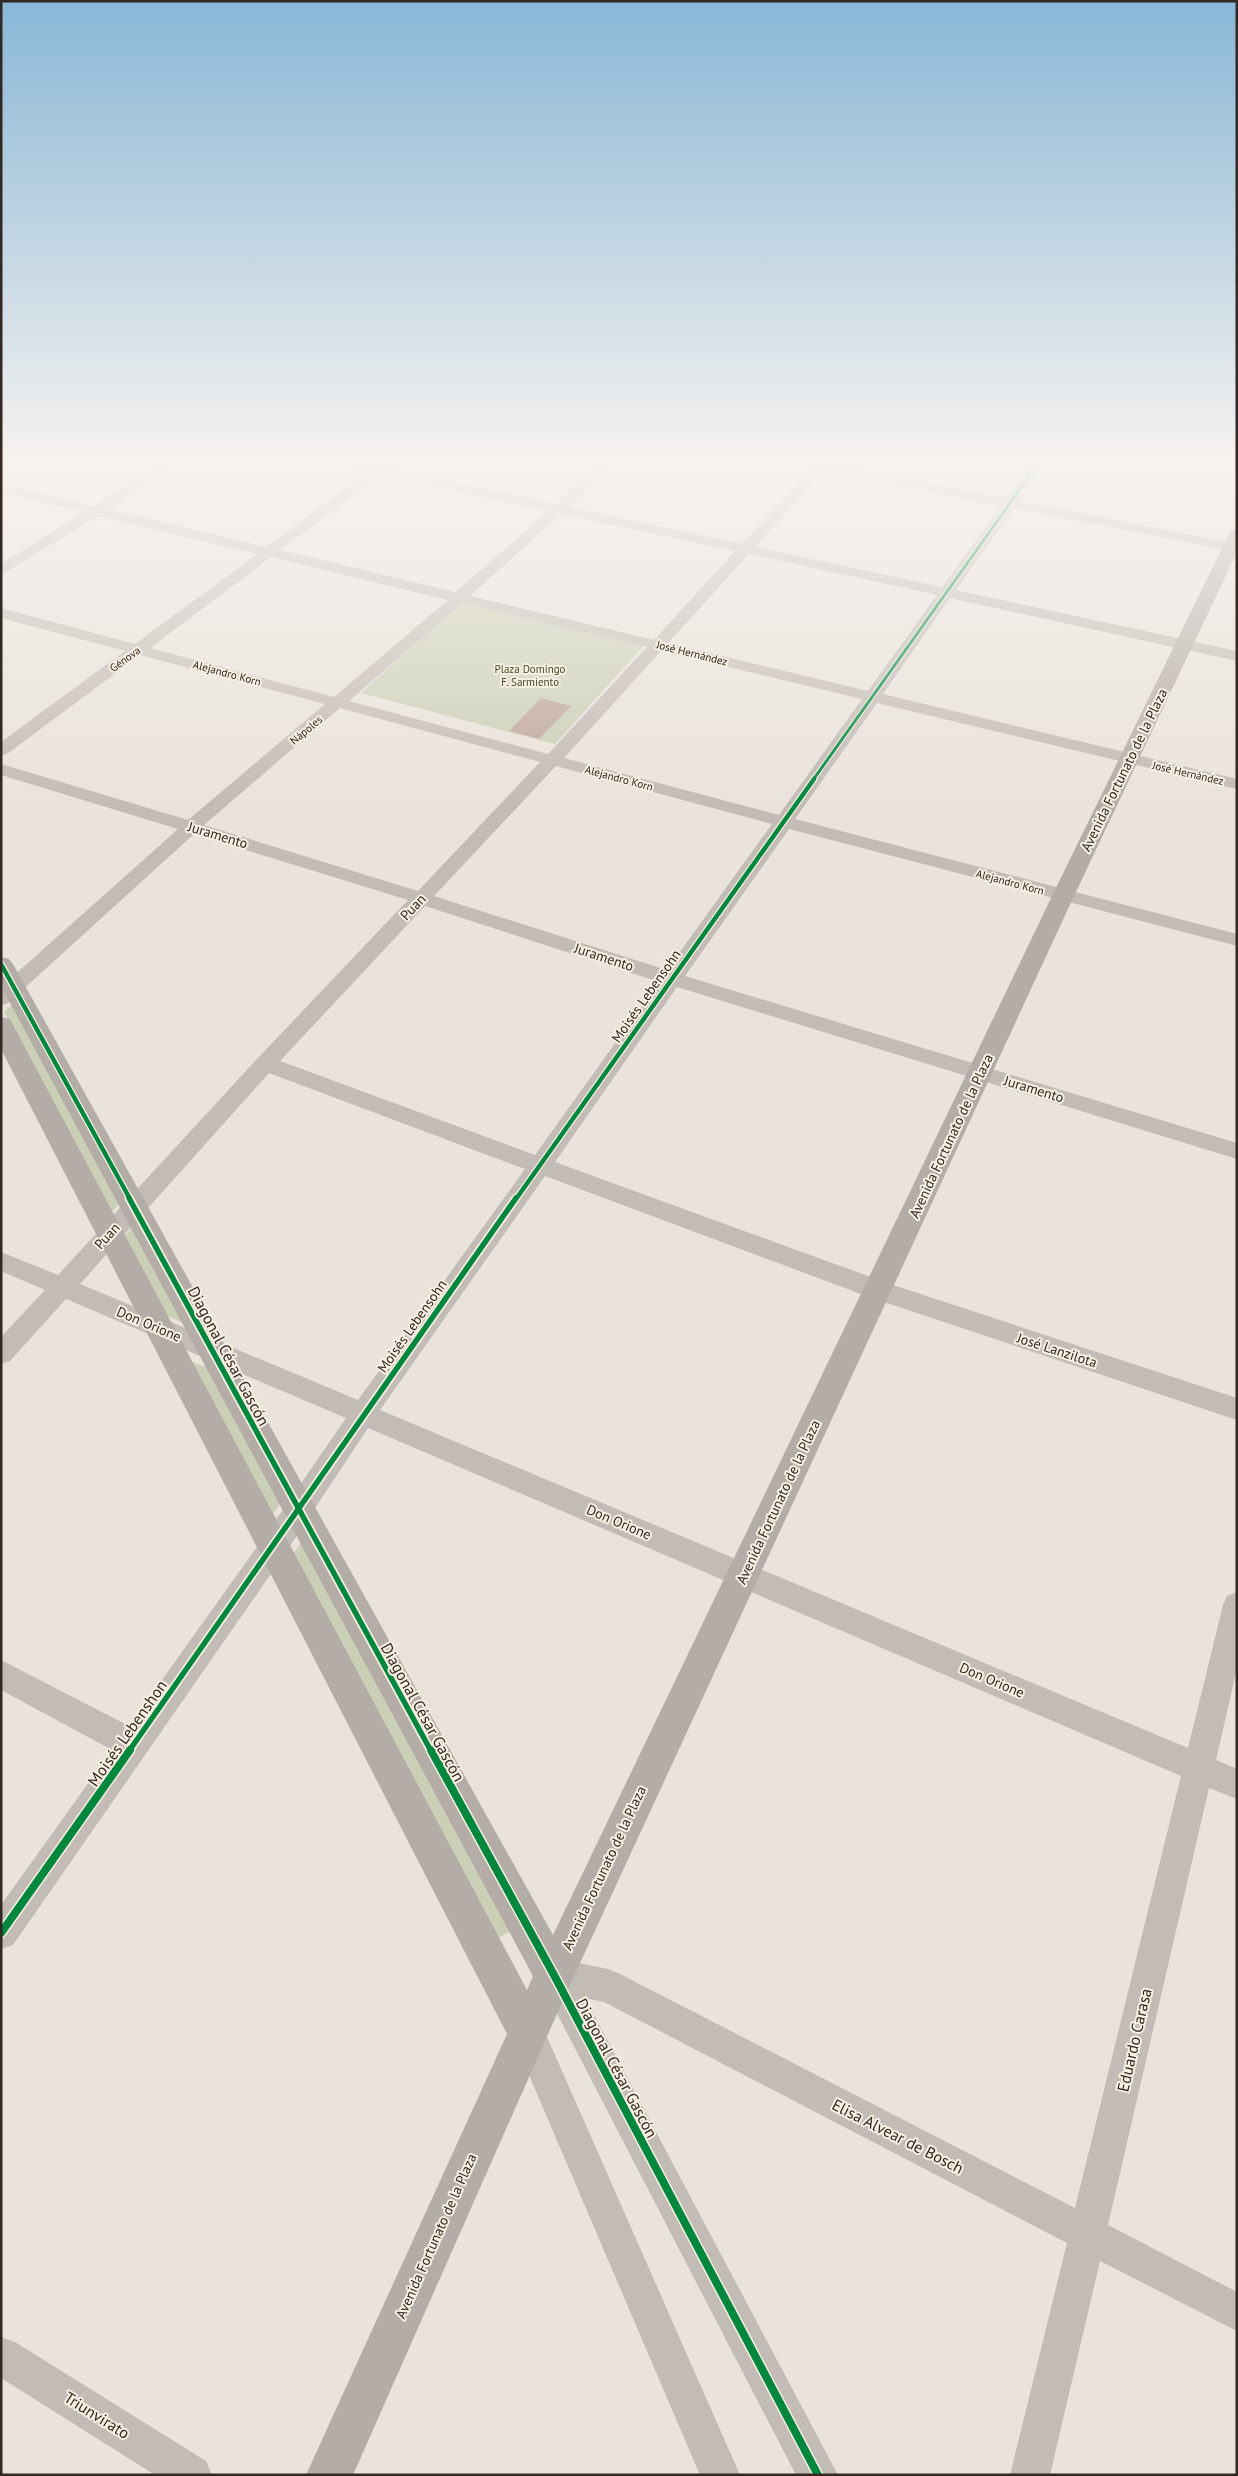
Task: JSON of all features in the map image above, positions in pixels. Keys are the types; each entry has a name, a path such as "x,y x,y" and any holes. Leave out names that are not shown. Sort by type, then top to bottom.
{"main road":[{"name":"Avenida Fortunato de la Plaza","path":"330,2475 554,1975 1063,896 1218,577"},
{"name":"Diagonal César Gascón","path":"5,983 134,1208 298,1511 554,1975"},
{"path":"1,1025 528,2033"}],"street":[{"name":"Génova","path":"1,750 237,577"},
{"name":"José Hernández","path":"373,577 1237,784"},
{"name":"Nápoles","path":"5,983 339,703 481,577"},
{"name":"Puan","path":"1,1354 63,1287 110,1232 265,1064 552,760 720,577"},
{"path":"871,577 1237,656"},
{"name":"Moisés Lebensohn","path":"274,1546 363,1414 958,577"},
{"name":"Alejandro Korn","path":"1,613 783,822 1237,940"},
{"name":"Juramento","path":"1,769 421,898 672,979 1237,1151"},
{"name":"José Lanzilota","path":"265,1064 878,1290 1237,1410"},
{"name":"Don Orione","path":"1,1261 1237,1784"},
{"name":"Moisés Lebenshon","path":"1,1933 274,1546"},
{"name":"Eduardo Carasa","path":"1030,2475 1237,1605"},
{"path":"1,1674 134,1745"},
{"name":"Elisa Alvear de Bosch","path":"554,1975 608,1986 1237,2312"},
{"name":"Diagonal César Gascón","path":"554,1975 818,2475"},
{"path":"528,2033 720,2475"},
{"name":"Triunvirato","path":"1,2356 192,2475"}],"green space":[{"name":"Plaza Domingo F. Sarmiento","path":"464,599 647,642 555,744 361,693"},
{"path":"14,1003 121,1202 110,1214 4,1012"},
{"path":"134,1225 188,1325 163,1314 123,1238"},
{"path":"187,1360 211,1369 282,1501 270,1518"},
{"path":"303,1540 512,1930 494,1941 291,1557"}],"building":[{"path":"541,698 571,706 539,739 509,731"}],"cycle path":[{"path":"1,1933 274,1546 363,1414 958,577"},
{"path":"1,964 554,1975 818,2475"}]}
